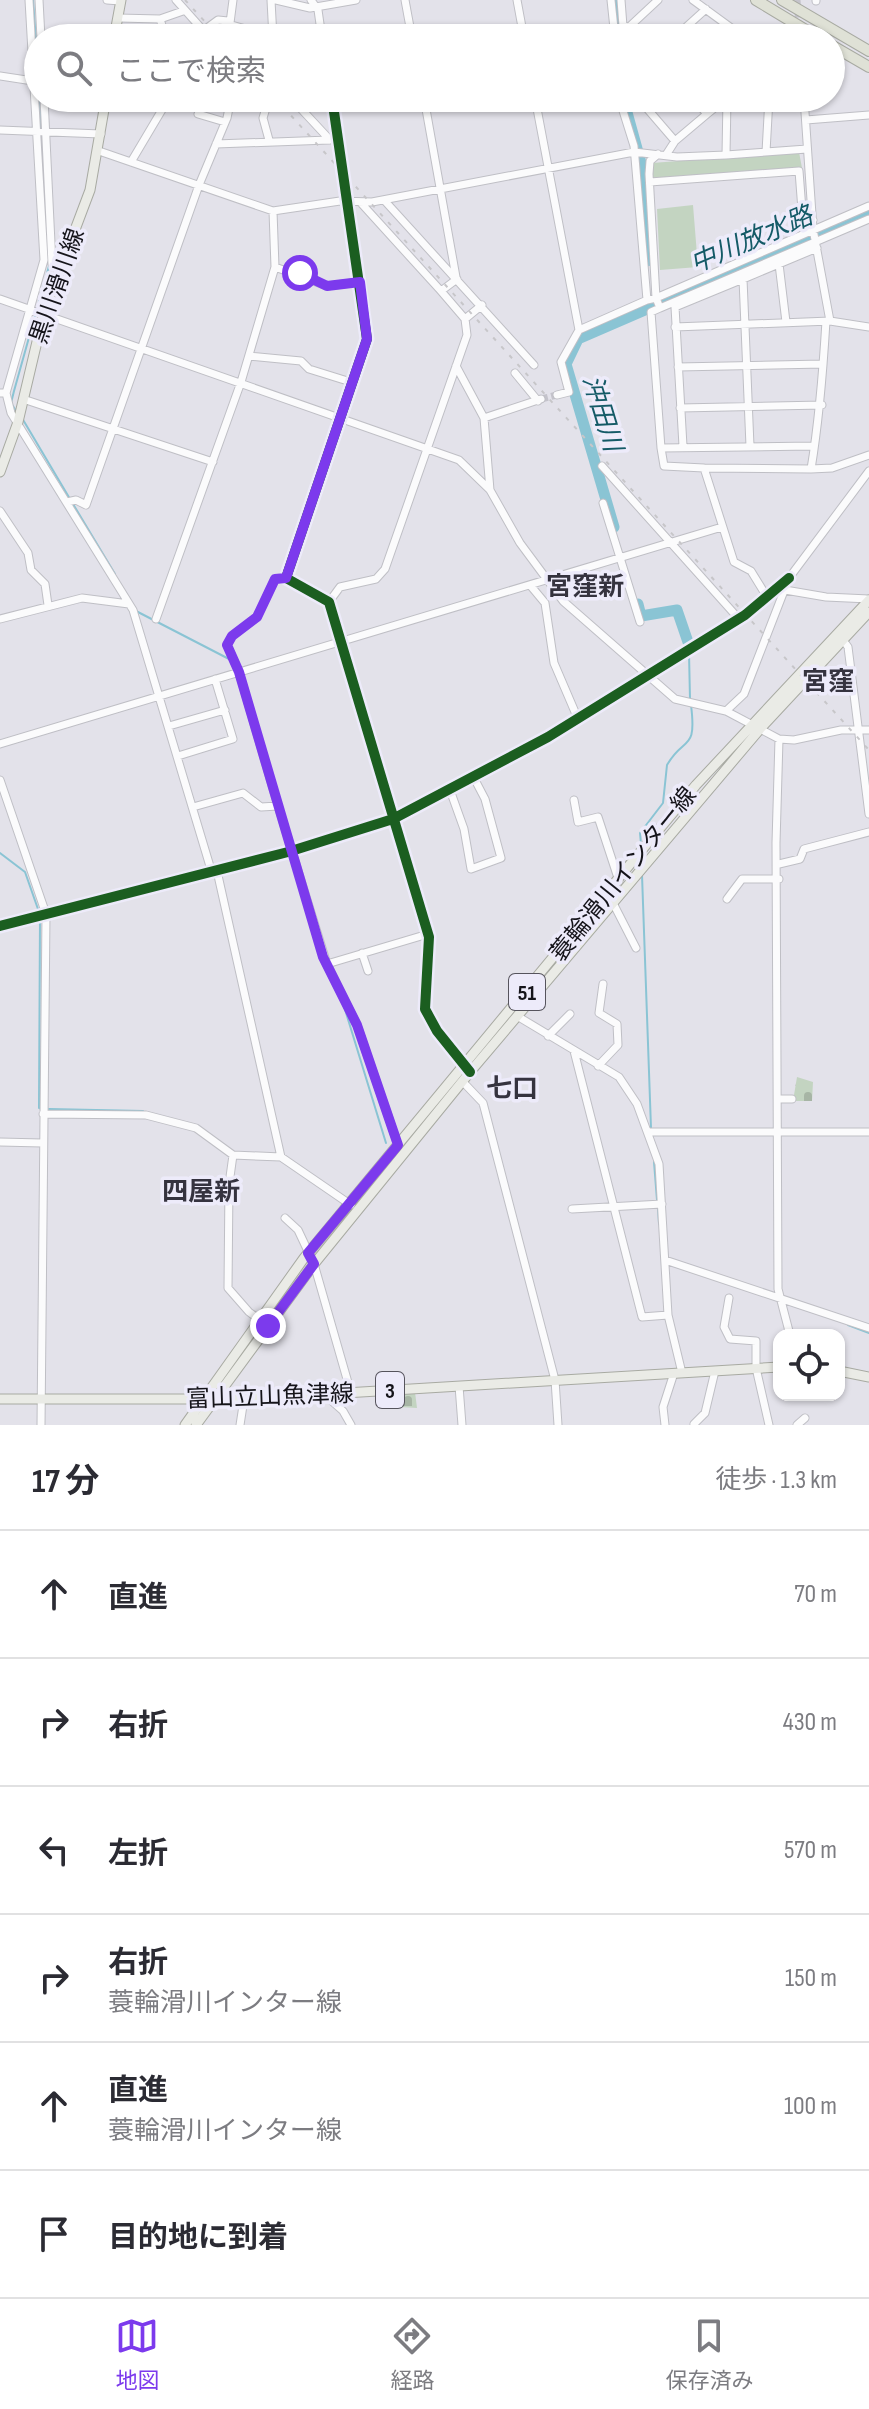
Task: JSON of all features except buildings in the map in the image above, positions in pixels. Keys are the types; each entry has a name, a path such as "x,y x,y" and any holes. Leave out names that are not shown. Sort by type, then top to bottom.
{"highway":[{"path":"756,0 796,24"},
{"path":"782,0 823,24"},
{"path":"845,37 869,51"},
{"path":"845,53 869,67"}],"main road":[{"path":"117,24 120,1"},
{"name":"黒川滑川線","path":"0,472 18,422 44,312 80,219 99,151 104,112"},
{"name":"蓑輪滑川インター線","path":"265,1323 308,1253 398,1145 517,1016 756,727 869,600"},
{"name":"蓑輪滑川インター線","path":"185,1425 463,1082 467,1070 696,785 869,612"},
{"name":"富山立山魚津線","path":"0,1399 244,1399 773,1367"},
{"path":"845,1372 869,1377"},
{"name":"蓑輪滑川インター線","path":"196,1425 209,1399"}],"street":[{"path":"29,0 30,24"},
{"path":"39,0 40,24"},
{"path":"107,0 120,1"},
{"path":"176,0 196,24"},
{"path":"229,24 233,0"},
{"path":"273,24 273,0 313,4 356,0"},
{"path":"405,0 409,24"},
{"path":"517,0 521,24"},
{"path":"611,0 614,24"},
{"path":"621,0 626,24"},
{"path":"628,24 658,0"},
{"path":"693,0 724,24"},
{"path":"313,4 318,24"},
{"path":"689,24 706,9"},
{"path":"118,18 160,19 183,11"},
{"path":"160,19 162,24"},
{"path":"0,76 24,80"},
{"path":"34,112 44,260 3,393 7,405 129,604 215,872 281,1157"},
{"path":"45,112 52,264"},
{"path":"131,162 161,112"},
{"path":"67,502 76,500 86,505 228,112"},
{"path":"265,112 263,118 269,140"},
{"path":"304,112 329,140"},
{"path":"286,578 367,339 350,202 334,112"},
{"path":"427,112 457,279"},
{"path":"538,112 579,330"},
{"path":"623,112 634,152 647,300"},
{"path":"650,112 675,141"},
{"path":"660,308 656,298 650,161 662,155 710,112"},
{"path":"726,155 727,112"},
{"path":"766,152 768,112"},
{"path":"805,112 813,220 828,321 822,405 812,446 811,469"},
{"path":"198,114 225,122"},
{"path":"806,120 869,115"},
{"path":"0,130 101,134"},
{"path":"216,144 339,139"},
{"path":"99,151 273,211 384,200 634,152 726,155 807,149"},
{"path":"650,182 809,169"},
{"path":"799,171 802,210 813,220"},
{"path":"384,200 534,365"},
{"path":"329,602 340,587 380,577 467,335 465,319 361,203"},
{"path":"683,446 675,307 779,264 869,206"},
{"path":"156,619 241,382 275,267 273,211"},
{"path":"557,395 569,392 561,362 579,330 647,300 869,219"},
{"path":"815,238 651,312 664,466 832,468 869,455"},
{"path":"779,264 786,322"},
{"path":"275,267 327,286 360,282"},
{"path":"645,274 655,274"},
{"path":"441,291 457,279"},
{"path":"743,279 750,446"},
{"path":"0,299 429,446 459,460 490,490 544,580 668,695 690,705 726,711 779,739 794,740 841,730 869,730"},
{"path":"465,319 482,305"},
{"path":"675,327 828,321 869,327"},
{"path":"249,356 301,361 309,369 354,383"},
{"path":"678,367 823,364"},
{"path":"456,366 484,418 490,490"},
{"path":"484,418 540,400 515,373"},
{"path":"23,399 213,462"},
{"path":"680,408 822,405"},
{"path":"661,448 812,446"},
{"path":"602,466 739,619"},
{"path":"704,468 734,562 751,571 767,597"},
{"path":"0,926 293,851 393,819 474,778 578,719 739,619 789,578 869,471"},
{"path":"603,503 640,622"},
{"path":"0,511 28,553 31,570 45,584 48,605"},
{"path":"0,744 722,527"},
{"path":"398,1145 357,1025 327,964 239,672 227,645 232,636 257,617 275,579 286,578 329,602 428,934 425,1009 467,1070"},
{"path":"726,711 744,694 789,578"},
{"path":"530,585 545,603 554,663 578,719"},
{"path":"785,590 869,600"},
{"path":"0,619 82,598 129,604"},
{"path":"843,640 848,647 869,814"},
{"path":"178,756 233,739 215,679"},
{"path":"169,726 225,710"},
{"path":"779,739 776,843 779,864 780,1297 788,1329"},
{"path":"450,790 464,829 471,869 501,858 485,799 474,778"},
{"path":"0,780 46,914 39,1373 41,1425"},
{"path":"193,807 243,793 261,807 278,806"},
{"path":"574,800 578,822 598,817 618,879 625,889"},
{"path":"779,864 800,859 804,849 820,843 869,832"},
{"path":"727,899 742,879 779,879"},
{"path":"613,903 636,948"},
{"path":"327,964 428,934"},
{"path":"362,953 368,971"},
{"path":"598,1066 618,1045 617,1024 599,1013 603,984"},
{"path":"548,1036 570,1014"},
{"path":"517,1016 625,1083 650,1132 659,1164 668,1315 678,1373 663,1407 665,1425"},
{"path":"574,1051 642,1317 668,1315"},
{"path":"463,1082 483,1103 555,1380 558,1425"},
{"path":"779,1099 792,1099"},
{"path":"43,1114 146,1115 205,1132 233,1155 281,1157 349,1204 357,1213"},
{"path":"650,1132 869,1132"},
{"path":"0,1142 42,1143"},
{"path":"233,1155 229,1184 228,1288 249,1312 265,1323"},
{"path":"572,1209 662,1204"},
{"path":"285,1218 298,1230 314,1264 351,1393"},
{"path":"665,1260 869,1328"},
{"path":"729,1298 724,1327 730,1339 756,1341 756,1368 769,1425"},
{"path":"694,1424 705,1413 715,1371"},
{"path":"459,1386 462,1425"},
{"path":"325,1395 343,1411 351,1425"},
{"path":"240,1425 244,1399"},
{"path":"797,1425 805,1418"}],"green space":[{"path":"799,152 802,168 651,178 652,163"},
{"path":"693,205 698,267 660,270 657,209"},
{"path":"797,1077 813,1082 812,1101 793,1101"},
{"path":"415,1392 417,1408 399,1407 391,1394"}],"waterway":[{"path":"33,0 35,24"},
{"name":"沖田川","path":"616,0 618,24"},
{"path":"40,112 41,129"},
{"name":"沖田川","path":"627,112 641,163 647,261"},
{"path":"18,414 11,403 49,266 42,135"},
{"name":"沖田川","path":"614,527 566,364 578,339 869,213"},
{"path":"22,418 70,499"},
{"path":"73,504 115,574"},
{"name":"沖田川","path":"638,604 641,616 677,610 689,645"},
{"path":"136,611 229,659"},
{"path":"689,653 690,699"},
{"path":"641,844 640,833 663,803 667,765 691,737 691,705"},
{"path":"0,853 25,872 39,912"},
{"path":"642,875 651,1128"},
{"path":"40,918 39,1108 42,1109"},
{"path":"343,1003 386,1143"},
{"path":"49,1109 143,1111"},
{"path":"654,1162 657,1200"},
{"path":"658,1206 659,1224"},
{"path":"848,1325 869,1333"}],"tunnel":[{"path":"797,0 799,24"},
{"path":"541,399 557,395"}],"railway":[{"path":"185,0 207,24"},
{"path":"288,112 869,750"}],"cycle path":[{"path":"334,112 367,339 286,578 329,602 429,937 425,1009 437,1031 470,1072"},
{"path":"0,926 288,852 393,819 548,737 745,615 789,578"}],"district":[{"name":"宮窪新","path":"585,586"},
{"name":"宮窪","path":"828,681"},
{"name":"七口","path":"512,1088"},
{"name":"四屋新","path":"201,1191"}],"route":[{"path":"268,1326 314,1264 308,1253 398,1145 357,1025 323,957 239,672 227,645 232,636 257,617 275,579 286,578 367,339 360,282 327,286 300,273"}],"water label":[{"name":"中川放水路","path":"751,239"}]}
